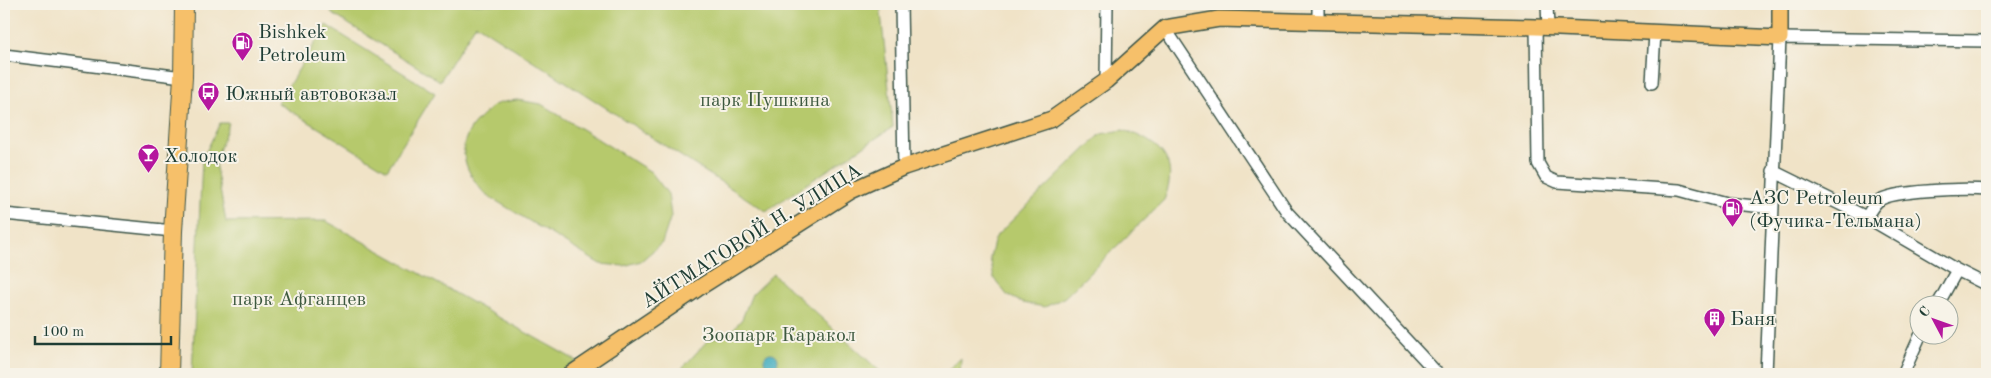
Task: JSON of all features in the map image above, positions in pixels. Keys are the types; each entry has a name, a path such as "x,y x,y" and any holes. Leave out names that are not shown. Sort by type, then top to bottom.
{"highway":[{"path":"169,374 173,231 183,77 184,4"}],"main road":[{"path":"1165,28 1219,19 1542,28 1780,38 1780,4"},
{"name":"АЙТМАТОВОЙ Н. УЛИЦА","path":"571,374 697,289 851,191 904,167 1052,119 1106,81 1165,28"}],"street":[{"path":"901,4 904,167"},
{"path":"1106,81 1107,4"},
{"path":"1318,4 1318,23"},
{"path":"1547,4 1542,28 1538,162 1546,177 1556,182 1679,190 1727,203 1772,208"},
{"path":"1165,28 1287,212 1438,374"},
{"path":"1652,83 1655,33"},
{"path":"1766,374 1780,38 1987,41"},
{"path":"4,55 183,77"},
{"path":"1773,171 1866,216 1957,270 1987,285"},
{"path":"1866,216 1879,201 1894,195 1970,189 1987,190"},
{"path":"4,214 173,231"},
{"path":"1943,296 1957,270"},
{"path":"1903,374 1916,346"}],"green space":[{"name":"парк Пушкина","path":"337,4 880,4 893,127 766,211 476,24 440,81 331,13"},
{"path":"326,25 435,93 387,170 278,103"},
{"path":"517,100 541,104 651,172 668,194 671,216 662,243 641,261 624,266 600,264 485,194 466,165 464,145 467,136 473,126 494,105"},
{"name":"парк Афганцев","path":"220,123 229,123 215,162 226,222 326,221 577,361 557,374 192,374 202,160"},
{"path":"1123,130 1148,141 1164,155 1170,174 1164,200 1065,297 1045,307 1023,303 1007,295 994,278 990,258 997,235 1101,134"},
{"name":"Зоопарк Каракол","path":"773,274 883,374 677,374 708,340 729,334 742,319 752,294"},
{"path":"961,358 960,374 944,374"}],"water":[{"path":"771,353 776,355 778,360 776,365 771,367 766,365 764,360 766,355"}],"waterway":[{"path":"776,365 786,374"}],"place":[{"name":"Bishkek Petroleum","path":"242,61"},
{"name":"Южный автовокзал","path":"209,112"},
{"name":"Холодок","path":"148,174"},
{"name":"АЗС Petroleum (Фучика-Тельмана)","path":"1733,227"},
{"name":"Баня","path":"1714,337"}]}
